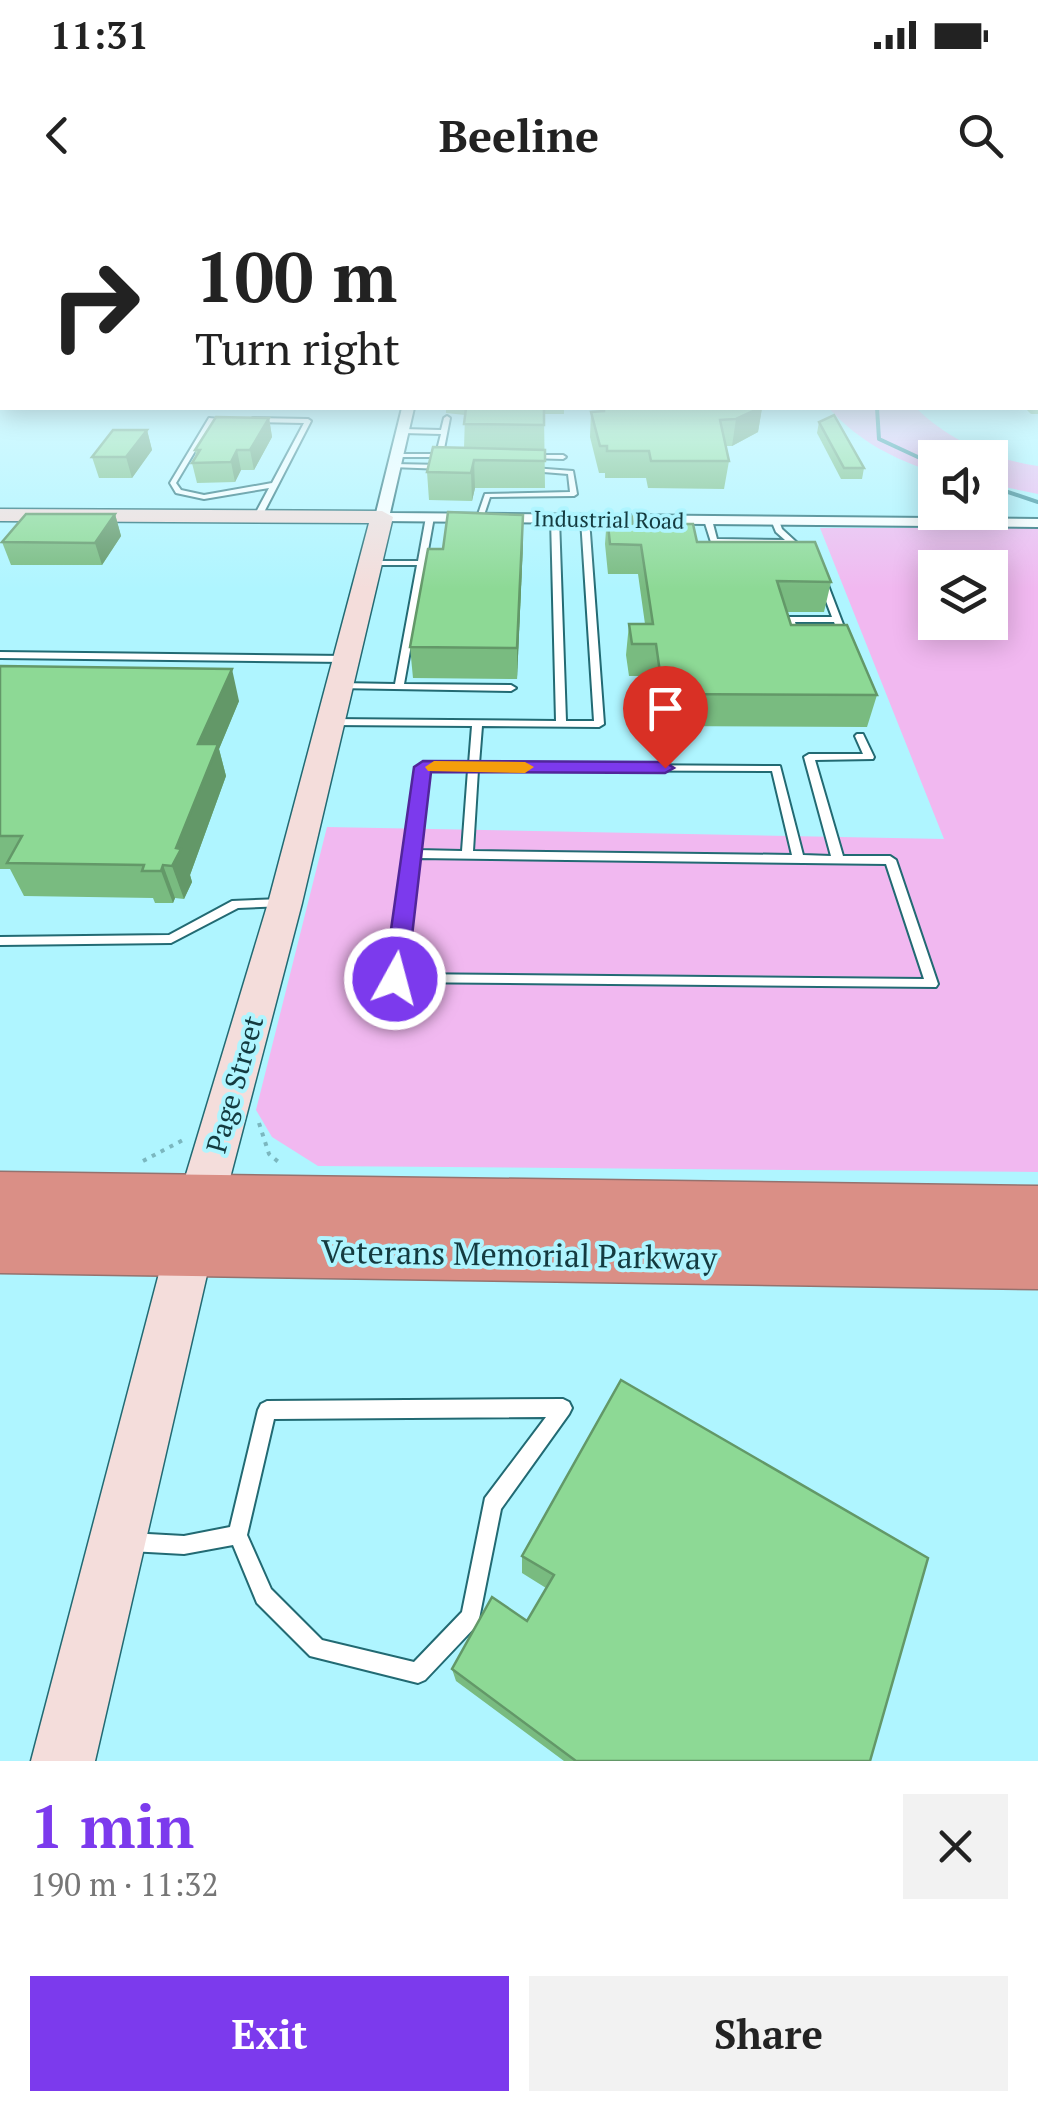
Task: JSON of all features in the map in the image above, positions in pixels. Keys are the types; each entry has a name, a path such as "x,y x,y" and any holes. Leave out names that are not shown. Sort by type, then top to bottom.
{"highway":[{"name":"Veterans Memorial Parkway","path":"0,1197 195,1225 1038,1261"},
{"name":"Veterans Memorial Parkway","path":"0,1246 195,1225 1038,1212"}],"street":[{"name":"Page Street","path":"63,1761 195,1225 285,903 399,443"},
{"name":"Industrial Road","path":"0,515 1038,523"}],"lane":[{"path":"198,443 173,483 178,492 204,497 274,485"},
{"path":"258,516 296,443"},
{"path":"440,456 442,443"},
{"path":"395,461 457,456"},
{"path":"510,456 563,456"},
{"path":"395,461 460,467"},
{"path":"478,518 487,495 574,494 572,472 526,470"},
{"path":"399,687 430,517"},
{"path":"555,518 561,724"},
{"path":"330,722 599,724 585,519"},
{"path":"708,520 720,559 738,559"},
{"path":"775,520 778,530 810,559 792,559"},
{"path":"586,537 604,537"},
{"path":"696,538 792,542"},
{"path":"370,562 422,562"},
{"path":"816,566 850,652"},
{"path":"813,641 797,641 790,619 837,620"},
{"path":"829,641 846,641"},
{"path":"0,655 342,672 399,687 511,688"},
{"path":"468,855 477,723"},
{"path":"838,859 809,757 868,758 860,736"},
{"path":"410,854 798,859 838,859 890,860 932,984 395,979 410,854 423,767 776,768 798,859"},
{"path":"0,941 171,938 218,910 236,904 285,903"},
{"path":"562,1408 492,1505 471,1617 418,1673 317,1649 264,1596 238,1535 268,1410 562,1408"},
{"path":"118,1541 184,1546 238,1535"}],"shaded area":[{"path":"870,443 918,443 918,466"},
{"path":"1008,460 1038,466 1038,494 1008,488"},
{"path":"820,528 1038,528 1038,1172 318,1166 272,1137 256,1110 327,827 944,839"}],"building":[{"path":"103,443 137,443 126,457 92,457"},
{"path":"200,443 254,443 250,450 237,450 231,462 192,463 200,450 195,450"},
{"path":"599,443 725,443 729,461 651,461 649,451 607,451 607,446"},
{"path":"830,443 850,443 864,468 844,468"},
{"path":"433,447 545,450 545,461 474,460 471,473 427,472"},
{"path":"448,512 523,515 517,648 410,647 428,549 443,549"},
{"path":"26,514 115,514 95,543 2,542"},
{"path":"607,516 632,516 633,524 693,524 697,542 815,542 831,582 777,581 791,625 847,625 877,695 663,694 656,644 632,644 629,624 653,624 641,545 610,544"},
{"path":"0,666 232,669 198,744 218,744 172,866 163,865 161,871 142,871 144,865 7,863 22,836 0,836"},
{"path":"621,1380 928,1558 870,1761 576,1761 452,1669 492,1597 527,1621 554,1575 522,1556"}],"waterway":[{"path":"887,443 918,457"},
{"path":"1008,492 1038,502"}],"slow traffic":[{"path":"434,767 525,767"}],"route":[{"path":"395,979 423,767 665,768"}]}
